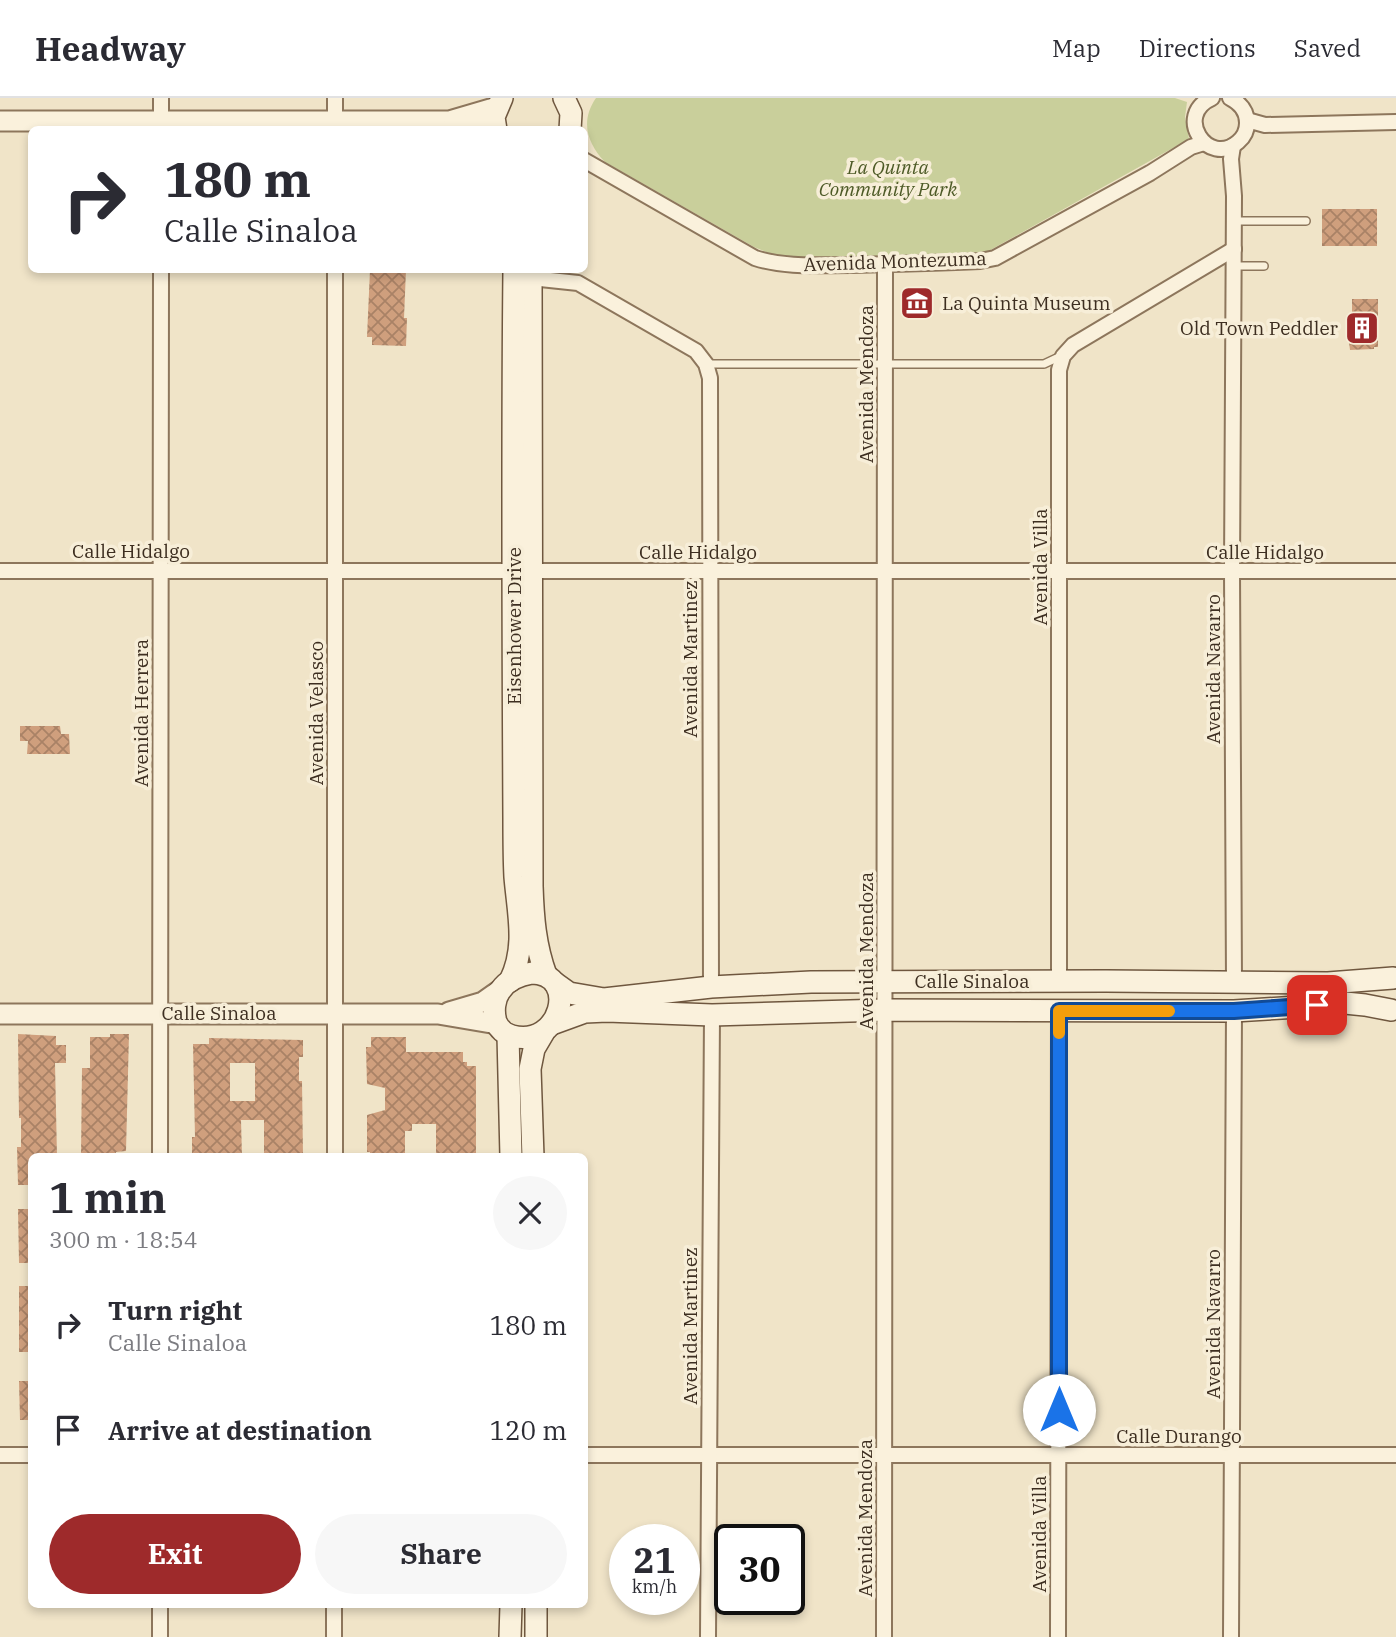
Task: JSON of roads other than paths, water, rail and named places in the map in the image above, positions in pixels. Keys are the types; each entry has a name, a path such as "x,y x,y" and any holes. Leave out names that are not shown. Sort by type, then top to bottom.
{"main road":[{"path":"564,98 571,113 570,126"},
{"path":"495,126 494,117 499,102"},
{"name":"Eisenhower Drive","path":"525,273 511,479 523,571 531,886 536,942 550,979"},
{"name":"Eisenhower Drive","path":"505,985 517,967 521,938 515,868 523,571"},
{"path":"510,1153 503,1030 494,1007 505,985 524,974 550,979 560,995 559,1006 534,1049 530,1069 533,1153"},
{"path":"1394,976 1388,994 1394,1013"},
{"name":"Calle Sinaloa","path":"550,979 569,993 604,999 711,986 885,981 1328,983 1394,976"},
{"name":"Calle Sinaloa","path":"548,1028 585,1012 712,1016 885,1010 1234,1011 1335,1002 1365,1004 1394,1013"},
{"path":"503,1030 527,1037 548,1028"},
{"path":"510,1637 511,1608"},
{"path":"536,1608 536,1637"}],"street":[{"path":"161,98 161,125"},
{"path":"335,98 335,125"},
{"path":"1202,101 1195,115 1197,135 1213,148 1223,149 1241,140 1246,131 1244,110 1238,102 1230,98"},
{"path":"449,121 499,102"},
{"path":"1247,120 1265,125 1396,122"},
{"path":"0,121 161,125 335,125 449,121 468,126"},
{"name":"Avenida Montezuma","path":"588,162 755,258 773,264 795,266 885,264 980,261 995,258 1191,147 1204,143"},
{"name":"Avenida Navarro","path":"1233,146 1234,981"},
{"path":"1063,356 1073,345 1234,249"},
{"name":"Avenida Mendoza","path":"884,1637 885,264"},
{"name":"Avenida Herrera","path":"160,1153 161,273"},
{"name":"Avenida Velasco","path":"335,273 335,1153"},
{"path":"530,273 578,283 696,351 706,364"},
{"name":"Avenida Villa","path":"1059,981 1059,370 1063,356"},
{"name":"Avenida Martinez","path":"706,364 710,378 711,986"},
{"name":"Calle Hidalgo","path":"0,571 1396,571"},
{"name":"Calle Sinaloa","path":"438,1014 483,1002 505,985"},
{"name":"Avenida Villa","path":"1058,1637 1059,1011"},
{"name":"Avenida Navarro","path":"1231,1637 1234,1011"},
{"name":"Calle Sinaloa","path":"0,1014 438,1014 503,1030"},
{"name":"Avenida Martinez","path":"708,1637 712,1016"},
{"path":"0,1455 28,1455"},
{"name":"Calle Durango","path":"588,1455 1396,1455"},
{"path":"160,1608 160,1637"},
{"path":"334,1608 334,1637"}],"lane":[{"path":"1234,221 1306,221"},
{"path":"1234,266 1264,266"},
{"path":"706,364 1044,364 1063,356"}],"place":[{"name":"La Quinta Museum","path":"917,303"},
{"name":"Old Town Peddler","path":"1362,328"}],"park label":[{"name":"La Quinta Community Park","path":"888,178"}]}
